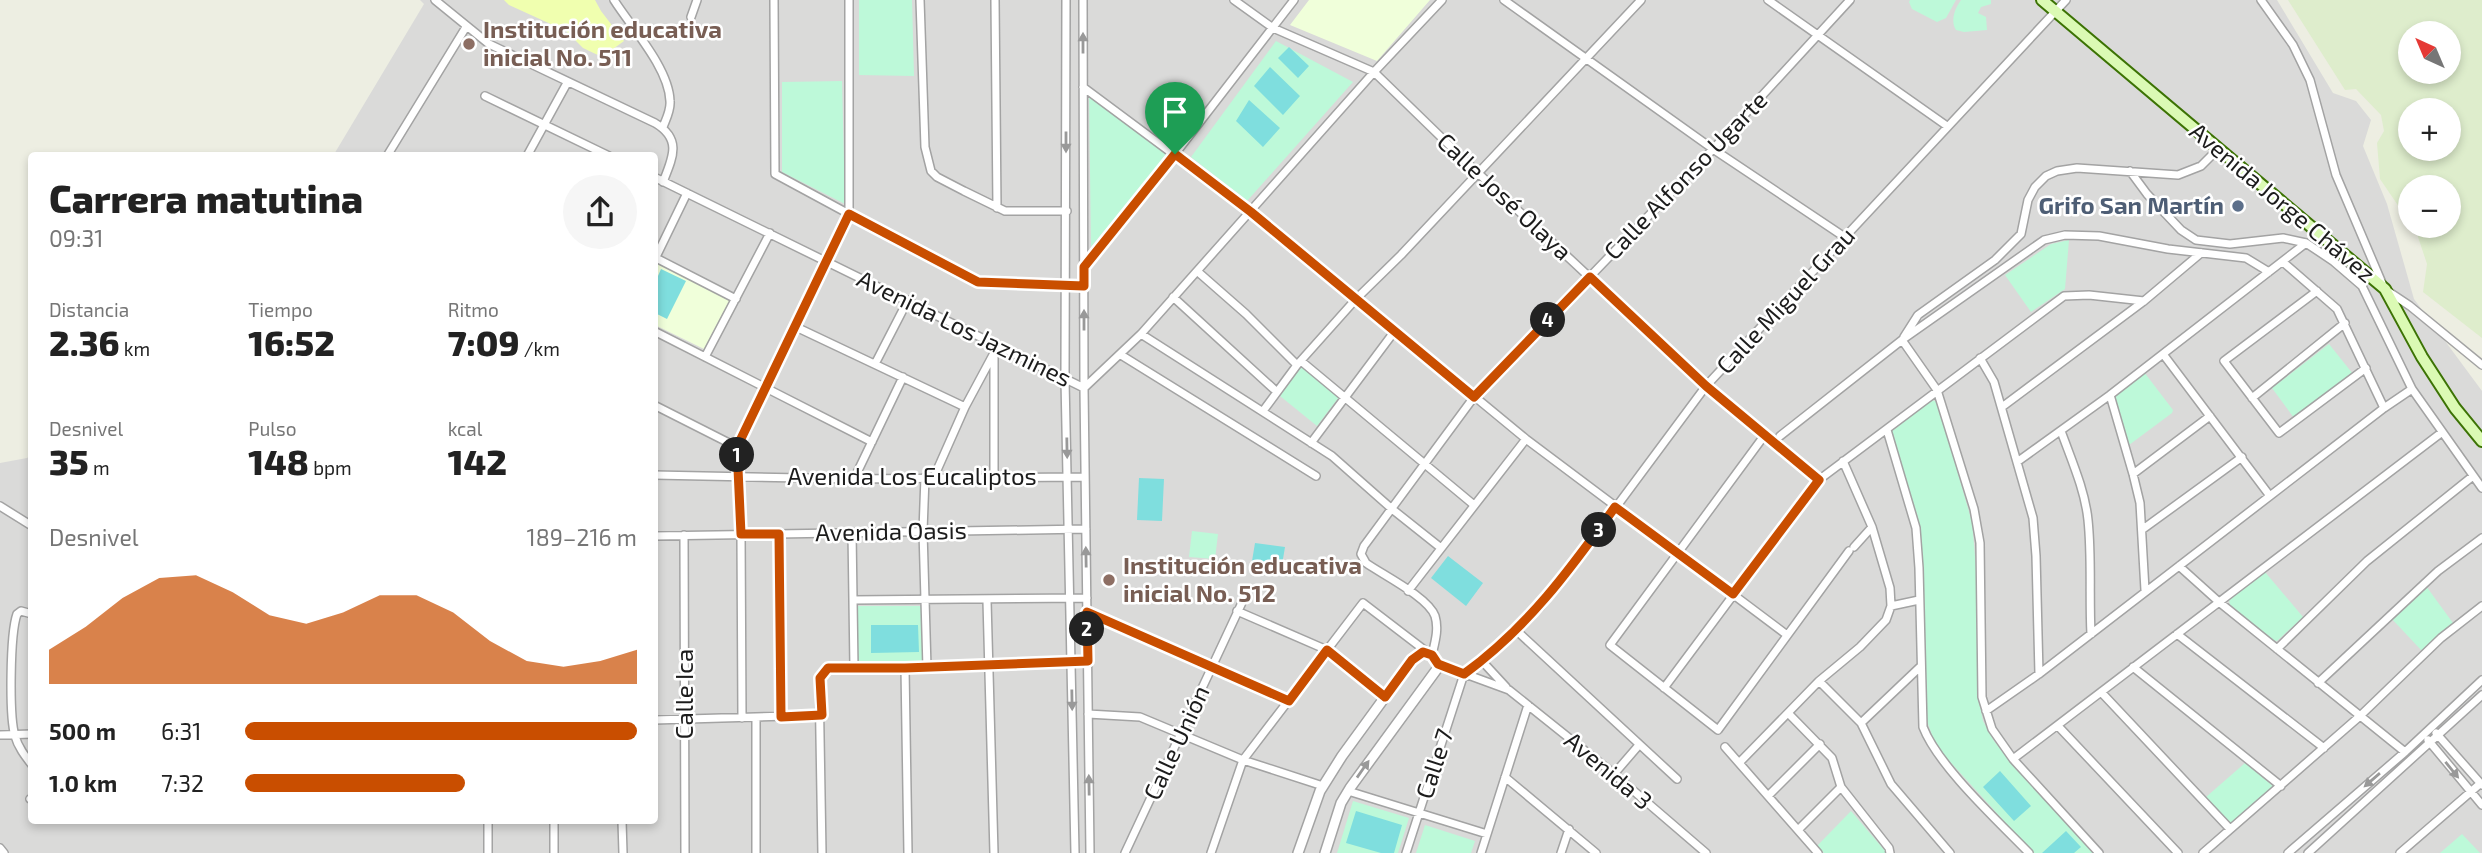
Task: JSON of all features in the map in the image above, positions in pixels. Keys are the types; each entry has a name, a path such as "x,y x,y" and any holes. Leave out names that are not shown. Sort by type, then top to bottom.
{"main road":[{"name":"Avenida Jorge Chávez","path":"2042,0 2385,289 2421,357 2455,408 2482,441"}],"street":[{"path":"435,0 489,44 663,127 668,131 673,145 663,182"},
{"path":"614,0 666,83 670,100 669,114 663,127"},
{"path":"691,17 697,0"},
{"path":"774,0 775,174 978,282 1084,286"},
{"path":"742,718 741,534 737,447 849,214 849,0"},
{"path":"920,0 924,124 928,163 937,177 1005,211 1067,211"},
{"path":"995,0 997,208"},
{"path":"1066,0 1065,381 1075,853"},
{"path":"1083,0 1084,388 1091,853"},
{"name":"Calle José Olaya","path":"1234,0 1273,28 1374,72 1706,386 1764,436 1821,478"},
{"path":"1084,267 1294,0"},
{"path":"1084,388 1141,334 1374,72 1442,0"},
{"path":"1504,0 1713,149 1846,238"},
{"path":"1263,411 1299,363 1356,299 1641,0"},
{"path":"1768,0 1947,126"},
{"name":"Calle Alfonso Ugarte","path":"1408,591 1366,563 1361,554 1364,546 1474,397 1713,149 1850,0"},
{"name":"Calle Miguel Grau","path":"1464,674 1517,631 1582,554 1706,386 2067,0"},
{"path":"2261,0 2302,62 2317,101 2336,174 2385,289 2482,365"},
{"path":"389,152 466,27"},
{"path":"529,152 567,83"},
{"path":"1083,87 1251,212 1526,439 1787,635"},
{"path":"485,96 602,152"},
{"path":"1902,340 1918,314 1995,260 2021,234 2028,200 2035,187 2046,176 2077,168 2178,175 2201,166 2218,149"},
{"path":"2130,171 2147,194 2181,230 2196,240 2230,244 2283,238 2306,243 2333,261 2362,286 2412,389 2482,488"},
{"name":"Avenida Los Jazmines","path":"658,179 1084,388"},
{"path":"658,253 687,193"},
{"path":"705,357 770,233"},
{"path":"1780,436 1902,340 2044,240 2065,234 2099,236 2246,258 2269,272"},
{"path":"2017,462 2110,395 2306,243"},
{"path":"2002,407 2144,301 2201,253"},
{"path":"658,260 736,299"},
{"path":"2283,262 2337,309 2384,408"},
{"path":"1197,271 1299,363 1474,505"},
{"path":"2317,291 2224,361 2279,433 2366,369"},
{"path":"1664,688 1821,478 2064,296 2089,295 2144,301"},
{"path":"1173,298 1277,392"},
{"path":"2122,298 2124,316"},
{"path":"875,364 908,300"},
{"path":"2252,398 2345,323"},
{"path":"796,327 965,407"},
{"path":"1311,443 1394,332"},
{"path":"658,333 872,442"},
{"path":"1141,334 1332,456 1441,548"},
{"path":"1902,340 1937,390 1974,509 1980,543 1982,697 1992,729 2013,759 2099,853"},
{"path":"994,344 994,478"},
{"path":"934,477 965,407 994,353"},
{"path":"2163,354 2270,496"},
{"path":"1121,355 1316,476"},
{"path":"1980,358 1994,382 2033,519 2039,674"},
{"path":"855,480 903,377"},
{"path":"1986,711 2039,674 2145,590 2412,389"},
{"path":"2110,395 2133,474 2143,529 2145,590"},
{"path":"658,407 737,447"},
{"path":"2133,474 2210,416"},
{"path":"1886,429 1916,528 1923,727 1928,741 1945,764 2029,853"},
{"path":"2061,431 2088,517 2091,634"},
{"path":"2013,759 2441,433"},
{"path":"1764,436 1610,645 1718,730 1851,549 1872,527"},
{"path":"1430,654 1437,625 1434,614 1427,604 1408,591 1526,439"},
{"path":"2143,529 2242,457"},
{"path":"1740,762 1819,681 1860,647 1886,620 1891,606 1890,588 1872,527 1843,461"},
{"name":"Avenida Los Eucaliptos","path":"658,475 855,480 1085,477"},
{"path":"2277,649 2367,561 2473,476"},
{"path":"925,477 923,531 927,668"},
{"path":"0,506 28,524"},
{"name":"Avenida Oasis","path":"658,536 1086,529"},
{"path":"852,532 854,668"},
{"path":"779,534 781,717"},
{"name":"Calle Ica","path":"684,535 685,853"},
{"path":"2318,683 2438,571 2482,538"},
{"path":"2179,566 2219,603 2405,752"},
{"name":"Calle Unión","path":"1125,853 1246,594"},
{"path":"853,600 1087,598"},
{"path":"987,600 994,853"},
{"path":"1891,606 1919,600"},
{"path":"1211,853 1243,760 1363,603 1430,654 1438,664 1348,791 1341,803 1325,853"},
{"path":"2203,853 2325,748 2441,639 2482,606"},
{"path":"28,613 20,611 15,619 11,672 14,735 28,760"},
{"path":"1237,611 1327,650 1385,697"},
{"path":"1087,612 1289,701"},
{"path":"1517,631 1677,779"},
{"path":"2177,634 2325,748"},
{"path":"1298,853 1314,804 1342,755 1412,660 1417,655 1430,654"},
{"path":"822,853 820,678 828,668 927,668 1088,661"},
{"name":"Avenida 3","path":"1482,662 1509,690 1614,774 1706,853"},
{"name":"Avenida 3","path":"1438,664 1509,690"},
{"path":"1861,723 1920,667"},
{"path":"2133,667 2281,786"},
{"path":"905,668 908,853"},
{"name":"Calle 7","path":"1406,853 1464,674"},
{"path":"2288,853 2405,752 2482,680"},
{"path":"1819,681 1861,723 1891,784 1950,853"},
{"path":"2101,692 2230,829"},
{"path":"2308,853 2482,695"},
{"path":"1481,853 1528,705"},
{"path":"1788,713 1832,758 1841,787 1889,848 1890,853"},
{"path":"658,720 822,715"},
{"path":"1088,715 1140,717 1243,760 1323,786"},
{"path":"756,717 756,853"},
{"path":"2059,726 2178,853"},
{"path":"2400,853 2481,784 2431,727"},
{"path":"0,735 28,734"},
{"path":"2423,734 2482,805"},
{"path":"1768,796 1820,744"},
{"path":"1614,774 1639,745"},
{"path":"1725,747 1818,853"},
{"path":"1505,777 1596,853"},
{"path":"1799,829 1841,787"},
{"path":"1348,791 1487,834"},
{"path":"488,824 488,853"},
{"path":"554,824 554,853"},
{"path":"622,824 623,853"},
{"path":"1561,853 1569,829"},
{"path":"0,848 4,853"}],"shaded area":[{"path":"420,0 2277,0 2333,93 2356,101 2371,120 2363,146 2387,204 2414,299 2482,391 2482,853 0,853 0,463 28,457 28,824 658,824 658,152 335,152 424,4"},
{"path":"859,0 912,0 914,76 859,75"},
{"path":"1309,0 1430,0 1377,61 1290,25"},
{"path":"1910,0 1956,0 1946,18 1937,22 1912,9"},
{"path":"1961,0 1991,0 1991,4 1981,7 1978,13 1986,17 1987,30 1956,30 1954,15"},
{"path":"2288,0 2482,0 2482,338 2423,292 2427,264 2418,238 2461,238 2461,175 2398,175 2398,205 2380,179 2377,143 2384,131 2381,115 2356,89 2345,90"},
{"path":"1276,41 1353,82 1247,201 1191,157"},
{"path":"1289,47 1309,66 1298,78 1278,58"},
{"path":"1270,67 1300,96 1283,115 1254,86"},
{"path":"842,81 845,204 782,172 782,82"},
{"path":"1089,95 1168,155 1091,247"},
{"path":"1249,100 1280,128 1263,147 1236,121"},
{"path":"2069,240 2065,289 2031,312 2005,275 2051,244"},
{"path":"658,262 730,300 704,349 658,326"},
{"path":"661,269 686,281 667,319 658,314 658,276"},
{"path":"2329,344 2353,374 2294,418 2272,388"},
{"path":"1302,366 1339,397 1317,426 1280,396"},
{"path":"2144,372 2173,410 2129,445 2115,398 2116,392"},
{"path":"1931,400 1938,405 1972,522 1977,580 1978,697 1983,721 2005,755 2095,853 2033,853 1943,754 1933,738 1926,718 1921,537 1918,518 1891,432"},
{"path":"1139,478 1164,479 1162,521 1137,520"},
{"path":"1192,531 1218,534 1215,559 1189,557"},
{"path":"1255,543 1285,547 1281,571 1251,567"},
{"path":"1448,556 1483,583 1466,606 1431,578"},
{"path":"2265,572 2303,617 2277,641 2230,606 2229,599"},
{"path":"2426,586 2453,623 2422,651 2391,618"},
{"path":"857,606 923,606 924,662 857,662"},
{"path":"871,625 918,625 919,652 871,653"},
{"path":"2245,763 2273,786 2270,792 2234,823 2229,822 2206,797"},
{"path":"2000,771 2031,806 2014,821 1983,787"},
{"path":"1353,801 1409,818 1398,853 1337,853"},
{"path":"1356,811 1402,825 1394,853 1381,853 1346,843"},
{"path":"1851,811 1886,853 1824,853 1817,846"},
{"path":"1425,825 1475,841 1471,853 1416,853"},
{"path":"2066,831 2081,847 2074,853 2042,853"},
{"path":"2462,834 2480,853 2440,853"}],"sand":[{"path":"504,0 595,0 624,41 602,57 583,48 566,31 509,5"}],"place":[{"name":"Institución educativa inicial No. 511","path":"469,44"},
{"name":"Grifo San Martín","path":"2238,206"},
{"name":"Institución educativa inicial No. 512","path":"1109,580"}],"route":[{"path":"1175,154 1251,212 1474,397 1590,277 1706,386 1819,480 1733,594 1615,507 1541,606 1482,662 1464,674 1438,664 1436,658 1423,652 1412,660 1385,697 1327,650 1289,701 1087,612 1088,661 989,666 828,668 820,678 822,715 781,717 779,534 741,534 737,447 849,214 978,282 1084,286 1084,267 1175,154"}]}
